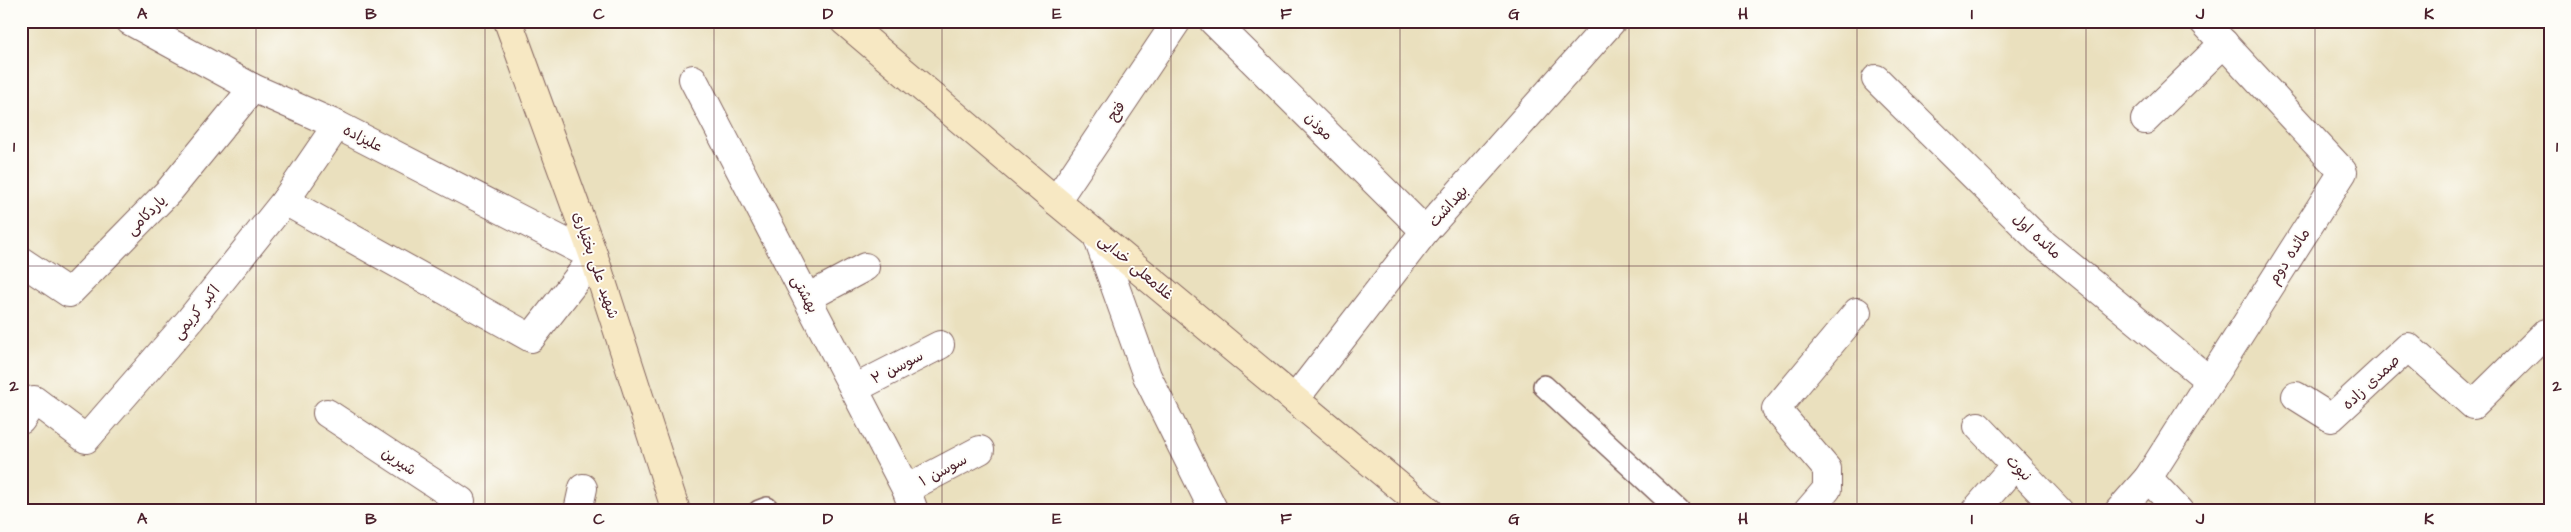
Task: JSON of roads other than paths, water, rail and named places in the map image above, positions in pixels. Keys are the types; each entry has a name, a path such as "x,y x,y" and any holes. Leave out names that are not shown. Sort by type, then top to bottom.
{"street":[{"name":"علیزاده","path":"130,21 253,88 337,125 594,256"},
{"name":"شهید علی بختیاری","path":"508,21 594,256 676,511"},
{"name":"غلامعلی خدایی","path":"844,21 1097,236 1430,511"},
{"name":"فتح","path":"1056,201 1177,21"},
{"name":"موذن","path":"1212,21 1425,231"},
{"name":"بهداشت","path":"1295,399 1425,231 1612,21"},
{"name":"مائده دوم","path":"2119,511 2148,478 2344,172 2203,21"},
{"path":"2145,120 2224,43"},
{"name":"بهشتی","path":"693,79 910,500"},
{"name":"مائده اول","path":"1876,79 2039,240 2210,381"},
{"name":"یاردکامی","path":"21,261 69,293 169,191 253,88"},
{"name":"اکبر کریمی","path":"28,410 86,440 190,321 285,201 337,125"},
{"path":"285,201 531,338 594,256"},
{"path":"1097,236 1147,376 1214,511"},
{"path":"807,298 865,267"},
{"path":"1808,511 1827,489 1827,468 1776,409 1857,312"},
{"name":"صمدی زاده","path":"2296,396 2331,418 2408,347 2473,405 2546,333 2550,335"},
{"name":"سوسن ۲","path":"854,389 940,345"},
{"name":"شیرین","path":"327,414 461,501 454,511"},
{"name":"نبوت","path":"1978,426 2059,511"},
{"name":"سوسن ۱","path":"910,500 980,450"},
{"path":"1975,511 2015,464"},
{"path":"2148,478 2179,511"}],"lane":[{"path":"1544,386 1678,511"}]}
